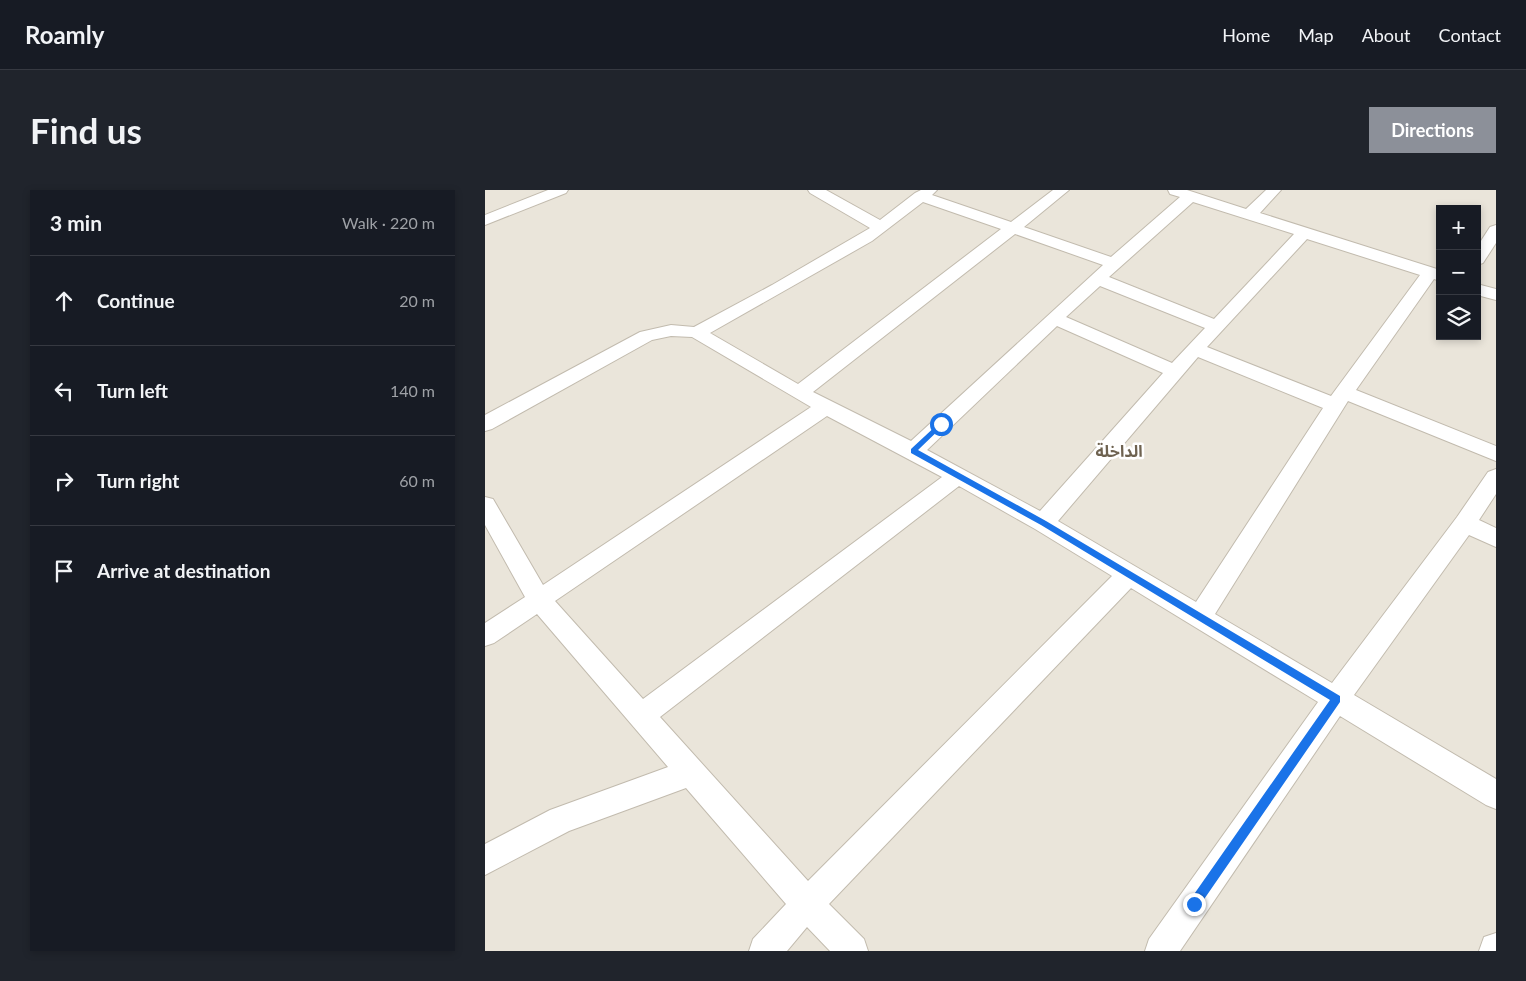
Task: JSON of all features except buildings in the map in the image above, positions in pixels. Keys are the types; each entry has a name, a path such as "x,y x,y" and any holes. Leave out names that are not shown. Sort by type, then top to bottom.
{"street":[{"path":"515,190 532,202"},
{"path":"485,220 561,190"},
{"path":"815,190 881,227"},
{"path":"799,393 1062,190"},
{"path":"1249,215 1274,190"},
{"path":"697,332 778,289 866,238 925,193 1011,228 1114,263"},
{"path":"913,451 1114,263 1182,193 1435,274 1339,399 1200,617"},
{"path":"1481,254 1496,230"},
{"path":"1043,523 1175,371 1304,232"},
{"path":"1097,279 1217,326"},
{"path":"1481,289 1496,295"},
{"path":"1055,319 1175,371"},
{"path":"485,424 646,336 663,331 681,330 697,332 826,408 913,451 1043,523 1496,794"},
{"path":"1195,350 1496,454"},
{"path":"485,636 826,408"},
{"path":"641,716 958,476"},
{"path":"1161,951 1337,699 1465,523 1496,477"},
{"path":"485,505 539,600 807,904 852,951"},
{"path":"1465,523 1496,538"},
{"path":"765,951 807,904 1129,574"},
{"path":"485,860 560,820 692,772"}],"shaded area":[{"path":"485,190 1496,190 1496,951 485,951"}],"district":[{"name":"الداخلة","path":"1119,450"}],"route":[{"path":"941,424 913,451 1043,523 1337,699 1194,904"}]}
